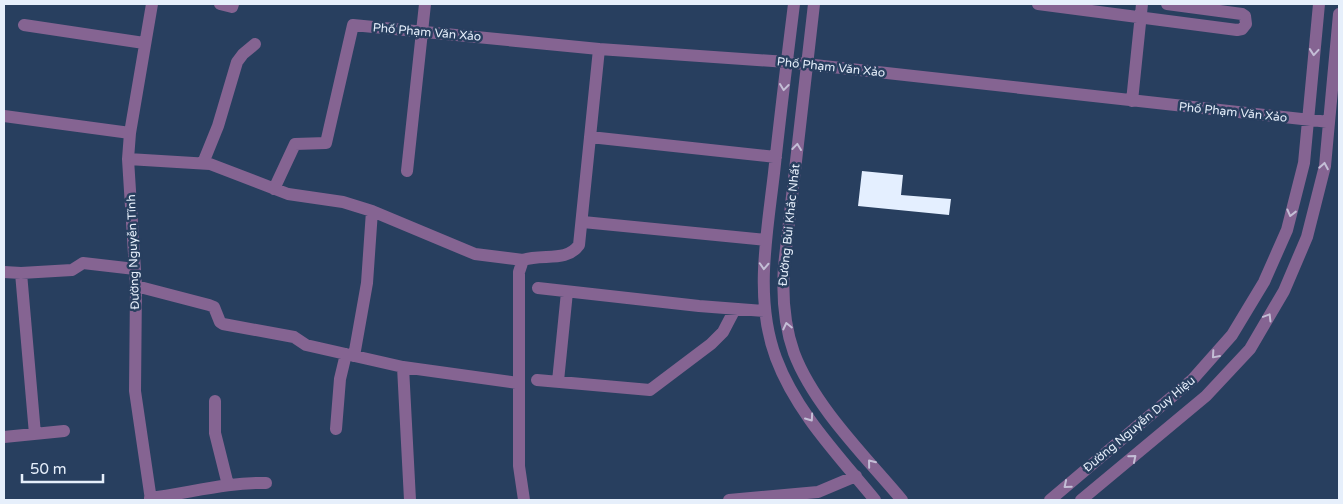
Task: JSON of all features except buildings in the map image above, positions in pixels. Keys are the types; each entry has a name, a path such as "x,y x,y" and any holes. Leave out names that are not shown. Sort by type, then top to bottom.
{"street":[{"name":"Đường Nguyễn Tĩnh","path":"150,499 135,391 136,286 128,159 130,133 152,4"},
{"path":"220,4 232,7 232,4"},
{"path":"407,172 425,4"},
{"name":"Đường Bùi Khắc Nhất","path":"794,4 766,240 765,311 776,357 794,397 875,500"},
{"name":"Đường Bùi Khắc Nhất","path":"814,4 784,266 782,295 786,322 794,353 810,384 834,417 902,500"},
{"path":"1038,4 1237,30 1242,29 1246,24 1245,16 1242,14 1167,4"},
{"path":"1132,101 1142,4"},
{"name":"Đường Nguyễn Duy Hiệu","path":"1050,500 1193,379 1232,334 1264,282 1287,230 1304,163 1319,4"},
{"name":"Đường Nguyễn Duy Hiệu","path":"1081,500 1206,396 1250,348 1284,291 1307,237 1325,166 1339,14"},
{"path":"24,25 144,43"},
{"name":"Phố Phạm Văn Xảo","path":"274,189 295,144 326,143 353,25 599,49 787,62 1329,122"},
{"path":"203,163 218,126 238,62 243,54 255,44"},
{"path":"128,159 203,163 297,196 342,202 372,211 475,254 523,260 533,256 562,256 573,253 579,245 583,222 599,49"},
{"path":"4,116 130,133"},
{"path":"590,137 776,157"},
{"path":"336,429 340,379 350,355 367,283 372,211"},
{"path":"583,222 766,240"},
{"path":"523,260 519,272 518,383 519,466 524,500"},
{"path":"4,272 72,270 83,263 135,269"},
{"path":"21,273 35,434"},
{"path":"136,286 214,307 220,322 223,324 294,337 306,345 403,367 518,383"},
{"path":"538,288 765,311"},
{"path":"558,381 567,292"},
{"path":"537,380 650,390 711,344 723,332 735,309"},
{"path":"403,367 410,500"},
{"path":"215,401 215,433 228,485"},
{"path":"4,437 64,431"},
{"path":"729,500 814,496 856,476"},
{"path":"150,499 228,485 266,482"}]}
